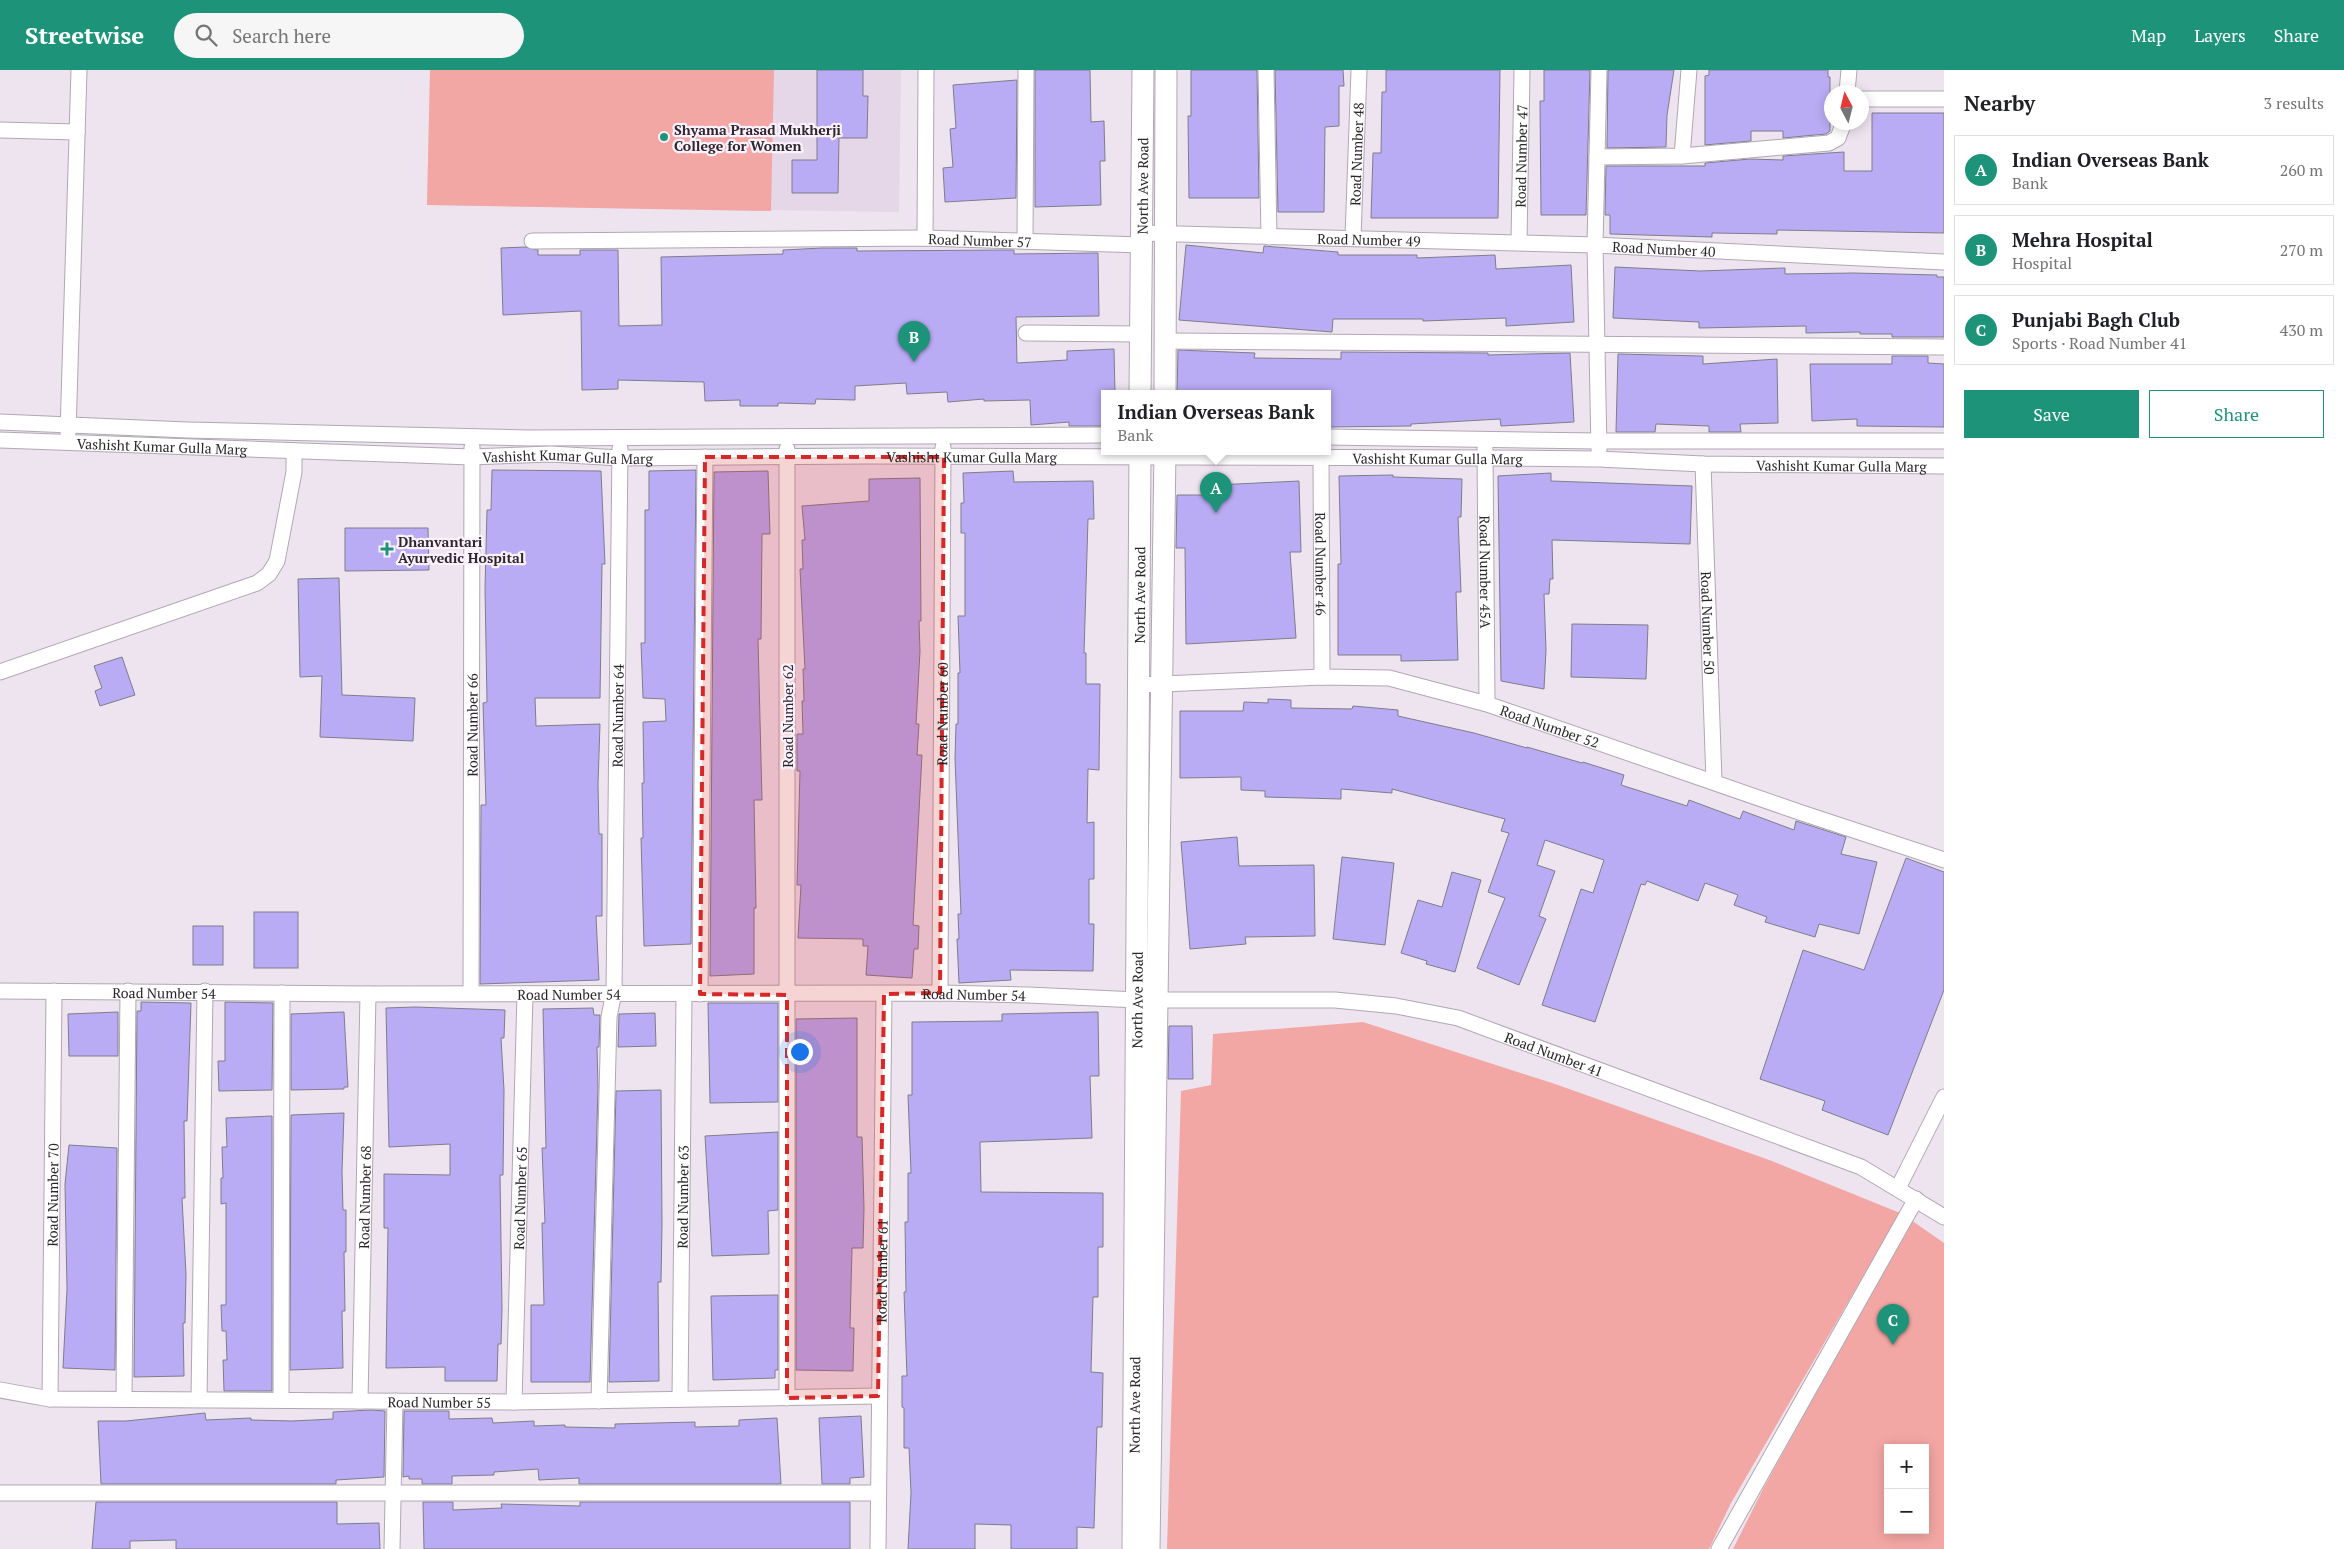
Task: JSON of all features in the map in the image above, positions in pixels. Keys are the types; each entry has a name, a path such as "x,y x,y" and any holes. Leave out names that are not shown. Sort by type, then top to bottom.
{"street":[{"path":"68,443 79,70"},
{"name":"Road Number 57","path":"926,70 925,238 1025,241 1141,239"},
{"path":"1025,241 1026,70"},
{"name":"North Ave Road","path":"1140,390 1143,70"},
{"path":"1165,390 1166,70"},
{"path":"1266,70 1269,237"},
{"name":"Road Number 48","path":"1353,238 1359,70"},
{"name":"Road Number 47","path":"1519,242 1522,70"},
{"path":"1595,245 1599,70"},
{"path":"1682,156 1689,70"},
{"path":"1848,85 1849,70"},
{"path":"1869,99 1944,100"},
{"path":"0,130 77,132"},
{"path":"1597,157 1682,156 1829,143 1838,138 1841,130"},
{"name":"Road Number 49","path":"1141,239 1164,234 1595,245"},
{"path":"532,241 925,238"},
{"name":"Road Number 40","path":"1599,458 1595,245 1944,262"},
{"path":"1026,333 1141,334"},
{"path":"1165,341 1597,346 1755,344 1944,347"},
{"name":"Vashisht Kumar Gulla Marg","path":"0,422 187,430 472,437 1101,435"},
{"name":"Road Number 60","path":"940,993 944,457 942,436"},
{"name":"Road Number 66","path":"471,993 472,437"},
{"name":"Road Number 62","path":"787,437 787,1398"},
{"name":"Vashisht Kumar Gulla Marg","path":"1331,437 1599,441 1944,441"},
{"name":"Road Number 64","path":"598,1401 609,1017 614,992 620,438"},
{"name":"Road Number 45A","path":"1484,439 1487,704"},
{"name":"Vashisht Kumar Gulla Marg","path":"0,440 471,457 552,454 620,458 1165,455"},
{"path":"0,672 257,583 270,574 277,561 294,472 294,451"},
{"name":"Vashisht Kumar Gulla Marg","path":"1331,454 1485,458 1599,458 1703,464 1944,466"},
{"name":"North Ave Road","path":"1132,1549 1147,1000 1139,684 1140,455"},
{"path":"1149,1549 1147,1000 1161,685 1165,455"},
{"name":"Road Number 46","path":"1321,455 1322,677"},
{"path":"700,994 705,457"},
{"name":"Road Number 50","path":"1703,464 1714,781"},
{"name":"Road Number 52","path":"1139,684 1161,685 1322,677 1389,678 1487,704 1944,860"},
{"name":"Road Number 54","path":"0,991 205,991 368,994 614,992 787,995 940,993 1028,994 1147,1000"},
{"name":"Road Number 70","path":"50,1399 54,991"},
{"path":"124,1398 128,991"},
{"path":"199,1399 205,991"},
{"path":"281,1400 282,992"},
{"name":"Road Number 68","path":"360,1401 368,994"},
{"name":"Road Number 65","path":"514,1402 525,994"},
{"name":"Road Number 63","path":"680,1399 684,994"},
{"name":"Road Number 61","path":"878,1549 878,1396 884,994"},
{"name":"Road Number 41","path":"1147,1000 1334,1000 1396,1006 1458,1018 1860,1167 1916,1198 1944,1217"},
{"path":"1898,1188 1944,1097"},
{"path":"1719,1549 1916,1198"},
{"name":"Road Number 55","path":"0,1390 50,1399 514,1402 878,1396"},
{"path":"392,1549 395,1401"},
{"path":"0,1493 878,1494"}],"highlighted area":[{"path":"705,457 944,457 940,993 884,994 878,1396 787,1398 787,995 700,994"}],"shaded area":[{"name":"Shyama Prasad Mukherji College for Women","path":"430,70 901,70 899,212 427,205"},
{"name":"Shyama Prasad Mukherji College for Women","path":"430,70 774,70 771,211 427,205"},
{"path":"1363,1022 1555,1084 1772,1161 1900,1213 1731,1503 1709,1549 1167,1549 1181,1091 1211,1085 1213,1034"},
{"path":"1911,1220 1944,1243 1944,1549 1733,1549 1763,1489"}],"building":[{"path":"817,70 863,70 863,96 868,96 867,138 839,138 838,193 792,193 792,160 817,160"},
{"path":"1035,70 1090,70 1091,122 1104,121 1105,161 1100,161 1101,205 1035,207"},
{"path":"1191,70 1257,70 1259,198 1189,198 1188,116 1191,116"},
{"path":"1275,70 1343,70 1344,86 1339,86 1339,126 1325,127 1324,212 1278,212"},
{"path":"1386,70 1500,70 1498,218 1371,218 1373,153 1381,153 1382,92 1386,92"},
{"path":"1544,70 1590,70 1586,215 1541,215 1540,101 1544,101"},
{"path":"1608,70 1674,70 1667,115 1666,147 1607,148"},
{"path":"1709,70 1828,70 1830,85 1824,85 1824,130 1830,131 1826,134 1783,138 1783,131 1751,131 1751,141 1705,145 1705,76 1709,75"},
{"path":"1017,80 1016,198 945,202 943,168 953,167 950,129 956,128 953,85"},
{"path":"1872,113 1944,113 1944,233 1777,230 1777,234 1712,233 1712,237 1610,234 1610,215 1605,215 1606,166 1705,166 1705,163 1750,159 1783,160 1783,156 1844,152 1844,171 1872,171"},
{"path":"1186,245 1263,253 1264,246 1338,252 1338,255 1417,255 1417,258 1495,255 1496,269 1571,265 1574,322 1506,326 1506,318 1423,321 1423,319 1333,319 1332,332 1179,320"},
{"path":"525,247 538,250 538,255 580,255 580,250 618,250 619,326 662,325 661,257 783,254 783,250 822,248 857,248 857,251 1014,250 1014,254 1098,253 1099,316 1016,317 1017,363 1067,360 1067,351 1114,349 1115,390 1101,390 1101,426 1069,426 1069,422 1031,425 1030,400 984,401 984,399 948,402 947,392 907,394 906,383 855,386 855,400 816,399 815,404 778,403 778,406 740,406 740,400 705,401 704,382 618,380 618,389 582,390 581,311 503,315 501,248"},
{"path":"1615,267 1700,271 1785,268 1785,274 1937,275 1937,277 1944,277 1944,337 1892,337 1892,334 1860,334 1860,332 1806,333 1806,326 1699,328 1699,322 1613,318"},
{"path":"1178,350 1255,353 1254,358 1341,359 1341,352 1488,353 1488,355 1570,353 1574,422 1501,426 1500,419 1411,424 1411,426 1331,427 1331,390 1177,390"},
{"path":"1618,354 1703,356 1703,364 1777,359 1778,423 1740,424 1741,432 1709,432 1709,426 1656,424 1655,432 1616,432"},
{"path":"1892,356 1928,356 1928,363 1944,364 1944,427 1857,426 1857,419 1812,421 1810,364 1892,364"},
{"path":"492,470 601,471 605,564 602,564 600,698 535,698 536,726 600,724 598,784 599,834 602,834 602,916 596,916 599,980 480,984 481,805 486,805 483,703 487,702 485,588 487,510 491,510"},
{"path":"696,470 691,944 644,946 641,838 643,838 642,783 644,783 643,722 666,721 665,699 643,698 641,643 645,643 645,510 649,510 649,471"},
{"path":"768,471 770,534 762,534 761,639 758,639 762,800 754,800 756,908 754,908 754,974 710,976 714,472"},
{"path":"1013,471 1014,482 1093,481 1094,519 1088,519 1084,653 1086,653 1086,684 1100,684 1099,770 1088,769 1087,823 1094,822 1094,879 1089,879 1089,924 1094,924 1093,971 1010,970 1011,980 959,983 957,939 959,939 958,914 961,914 955,758 956,724 958,724 958,673 960,673 958,616 965,616 965,533 961,533 961,503 964,503 963,473"},
{"path":"1551,473 1551,481 1692,486 1690,544 1552,540 1553,579 1550,579 1549,594 1544,594 1546,650 1544,689 1501,681 1498,476"},
{"path":"1393,475 1393,477 1462,479 1461,517 1458,517 1461,592 1456,592 1458,660 1401,661 1401,655 1338,655 1338,564 1341,564 1339,476"},
{"path":"920,478 921,621 919,621 920,651 916,724 919,724 917,755 922,755 913,925 919,926 918,949 914,949 912,978 866,975 868,946 863,946 863,939 798,938 801,885 797,885 800,771 797,771 797,734 803,734 802,701 804,701 803,669 805,669 800,569 803,569 802,540 805,540 802,506 869,501 869,479"},
{"path":"1299,481 1301,552 1290,552 1296,638 1186,644 1185,548 1176,548 1177,495 1216,495 1216,485"},
{"name":"Dhanvantari Ayurvedic Hospital","path":"345,528 428,528 429,570 345,571"},
{"path":"339,578 342,695 415,698 413,741 320,737 322,676 300,677 298,579"},
{"path":"1572,624 1648,625 1646,679 1571,677"},
{"path":"122,657 135,695 100,706 95,691 102,688 94,666"},
{"path":"1268,699 1291,700 1291,708 1352,709 1353,706 1398,710 1398,716 1474,733 1624,775 1621,785 1687,806 1689,800 1740,819 1743,811 1794,830 1796,821 1846,837 1841,854 1877,862 1859,934 1819,924 1815,937 1765,922 1767,917 1734,905 1738,895 1705,883 1698,901 1647,881 1645,885 1641,884 1595,1022 1542,1005 1581,889 1593,893 1604,860 1545,840 1537,865 1555,871 1539,916 1546,919 1519,985 1477,968 1505,898 1488,892 1509,833 1501,831 1505,819 1392,789 1392,793 1341,789 1341,799 1265,797 1265,791 1241,790 1241,777 1180,778 1180,711 1243,711 1244,702 1268,703"},
{"path":"1237,837 1239,866 1314,865 1315,936 1245,937 1246,944 1190,949 1181,842"},
{"path":"1342,857 1394,863 1385,945 1333,939"},
{"path":"1906,858 1944,872 1944,990 1888,1135 1822,1110 1825,1101 1760,1079 1803,950 1864,970"},
{"path":"1452,872 1481,880 1455,972 1426,964 1427,961 1401,953 1418,900 1442,907"},
{"path":"254,912 298,912 298,968 254,968"},
{"path":"193,926 223,926 223,965 193,965"},
{"path":"141,1002 191,1003 187,1121 184,1121 185,1198 182,1198 186,1274 185,1323 183,1323 184,1376 134,1377 137,1011 141,1011"},
{"path":"225,1002 273,1003 272,1090 219,1091 218,1061 225,1061"},
{"path":"708,1003 778,1003 778,1102 710,1103"},
{"path":"386,1008 505,1010 504,1038 501,1038 504,1090 503,1175 500,1175 502,1309 501,1344 498,1344 497,1381 445,1381 445,1367 386,1368 388,1228 384,1228 384,1174 450,1175 450,1144 389,1147"},
{"path":"593,1008 594,1015 600,1015 599,1047 597,1047 598,1087 590,1382 531,1382 531,1305 544,1305 542,1223 545,1223 542,1148 546,1148 543,1009"},
{"path":"118,1012 118,1056 69,1056 68,1014"},
{"path":"344,1012 348,1087 344,1087 344,1089 291,1090 291,1014"},
{"path":"1098,1012 1099,1076 1090,1076 1092,1138 980,1142 981,1192 1103,1193 1103,1247 1098,1247 1098,1297 1093,1297 1091,1372 1103,1373 1102,1427 1097,1427 1094,1528 1077,1527 1077,1549 1011,1549 1011,1525 975,1524 975,1549 908,1549 911,1493 909,1448 904,1448 902,1376 907,1376 904,1292 906,1292 905,1222 908,1222 908,1173 911,1173 908,1095 912,1095 912,1022 1002,1021 1002,1014"},
{"path":"655,1013 656,1046 618,1047 619,1014"},
{"path":"857,1018 857,1137 862,1137 864,1208 863,1248 852,1248 850,1328 854,1328 853,1371 796,1370 796,1019"},
{"path":"1169,1026 1192,1026 1193,1079 1168,1079"},
{"path":"661,1090 662,1224 661,1282 658,1282 659,1381 609,1382 616,1091"},
{"path":"344,1113 342,1171 343,1210 346,1210 346,1252 344,1252 345,1311 342,1311 343,1368 290,1370 291,1115"},
{"path":"272,1116 272,1391 224,1391 223,1360 227,1360 226,1331 222,1331 221,1305 226,1305 226,1203 221,1204 221,1178 223,1178 222,1147 227,1147 226,1118"},
{"path":"778,1132 778,1210 768,1211 769,1254 712,1256 705,1136"},
{"path":"69,1145 117,1148 115,1370 63,1368 67,1289 65,1184"},
{"path":"778,1295 778,1370 775,1370 775,1378 713,1380 711,1296"},
{"path":"385,1411 384,1477 336,1480 336,1484 101,1484 98,1421 126,1421 205,1413 206,1420 251,1418 251,1420 292,1421 333,1419 333,1412"},
{"path":"404,1411 449,1411 449,1419 492,1418 493,1423 534,1421 534,1426 565,1425 565,1427 615,1428 615,1424 695,1422 695,1427 739,1426 739,1420 777,1418 781,1484 579,1484 579,1478 539,1480 538,1469 494,1472 494,1475 452,1476 452,1484 422,1484 422,1479 409,1479 409,1476 403,1477"},
{"path":"861,1416 864,1477 850,1478 850,1484 822,1484 819,1418"},
{"path":"96,1502 337,1502 337,1524 379,1523 380,1549 176,1549 176,1540 130,1541 130,1549 92,1549"},
{"path":"423,1502 453,1502 453,1510 502,1508 501,1504 580,1506 580,1502 850,1502 850,1549 424,1549"}],"place":[{"name":"Shyama Prasad Mukherji College for Women","path":"664,137"},
{"name":"Mehra Hospital","path":"914,362"},
{"name":"Indian Overseas Bank","path":"1216,513"},
{"name":"Dhanvantari Ayurvedic Hospital","path":"387,549"},
{"name":"Punjabi Bagh Club","path":"1893,1345"}]}
